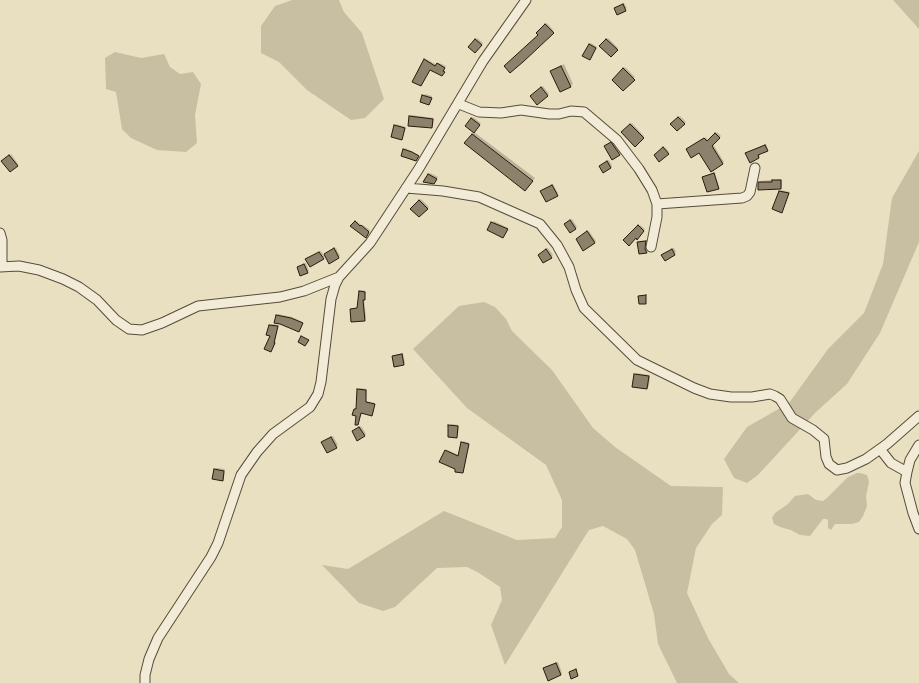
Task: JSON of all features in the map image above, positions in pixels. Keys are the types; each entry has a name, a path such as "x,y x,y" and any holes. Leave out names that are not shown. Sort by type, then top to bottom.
{"street":[{"path":"145,683 145,675 149,659 158,638 211,557 218,543 242,475 257,452 273,434 310,407 318,394 321,382 334,285 338,278 370,243 459,104 483,61 526,0"},
{"path":"459,104 479,112 501,113 521,110 549,114 559,114 572,111 584,112 617,140 639,169 652,190 657,204 657,217 651,248"},
{"path":"657,204 742,198 747,196 750,192 754,168"},
{"path":"406,188 443,191 479,197 540,224 557,245 569,267 576,290 584,308 637,360 694,388 710,394 731,397 752,397 770,394 775,396 780,399 792,418 813,430 824,439 826,457 829,464 837,470 847,468 866,459 919,416"},
{"path":"0,233 2,240 1,267 19,266 39,270 79,286 97,300 116,320 129,329 142,330 162,323 198,306 280,297 304,291 338,278"},
{"path":"919,445 910,460 905,483 919,529"},
{"path":"880,449 891,463 907,472"}],"shaded area":[{"path":"292,0 339,0 344,12 362,33 384,99 365,118 351,120 307,90 279,62 261,53 261,26 275,6"},
{"path":"893,0 919,0 919,29"},
{"path":"115,52 141,58 164,54 170,67 180,74 193,72 201,84 195,115 197,143 186,152 157,150 131,138 122,129 116,92 106,89 105,58"},
{"path":"919,151 919,242 880,333 847,384 816,412 758,475 747,483 734,478 724,459 747,427 789,403 828,349 864,313 883,264 892,198"},
{"path":"484,302 495,307 506,319 512,331 552,370 593,428 615,447 671,486 723,487 722,515 712,524 696,548 687,593 708,638 729,674 739,683 677,683 658,644 654,614 635,550 627,539 603,526 589,530 505,665 491,625 502,600 500,587 479,573 467,567 437,568 395,607 383,611 359,603 322,565 348,569 444,511 517,540 555,538 562,527 562,500 546,465 467,408 413,349 459,306"},
{"path":"857,473 867,475 869,482 866,496 867,506 859,522 852,524 835,524 831,530 828,528 827,519 823,519 810,536 800,535 774,524 772,518 775,513 788,504 795,496 808,494 816,500 823,501 848,477"}],"building":[{"path":"623,4 626,11 617,15 614,8"},
{"path":"545,24 554,33 510,73 504,66 538,35 536,33"},
{"path":"475,39 482,45 475,53 468,47"},
{"path":"606,39 618,50 611,57 599,46"},
{"path":"589,44 596,48 590,60 582,56"},
{"path":"424,59 435,66 437,63 445,68 443,71 445,72 442,76 430,70 421,86 412,82"},
{"path":"561,66 571,87 560,92 550,71"},
{"path":"623,68 635,80 623,91 612,80"},
{"path":"541,87 548,96 537,105 530,96"},
{"path":"422,95 432,98 429,105 420,102"},
{"path":"409,116 433,119 432,128 408,126"},
{"path":"678,117 685,124 677,131 670,124"},
{"path":"471,118 480,125 474,133 465,126"},
{"path":"630,124 644,138 635,147 621,132"},
{"path":"394,125 405,128 402,140 391,137"},
{"path":"715,133 720,138 712,146 723,164 711,172 699,153 691,158 686,149 704,138 707,141"},
{"path":"472,134 533,181 525,191 464,143"},
{"path":"611,142 620,155 612,160 604,146"},
{"path":"765,145 768,151 758,155 759,158 750,163 745,153"},
{"path":"663,147 669,154 659,162 654,155"},
{"path":"403,149 419,156 416,161 401,156"},
{"path":"9,155 18,166 10,172 1,161"},
{"path":"607,161 611,168 603,173 599,166"},
{"path":"714,173 719,189 707,192 702,177"},
{"path":"428,174 437,179 434,184 423,182"},
{"path":"772,180 781,180 781,189 758,190 758,182 772,182"},
{"path":"552,185 558,196 546,202 540,191"},
{"path":"779,191 789,193 782,213 772,209"},
{"path":"419,200 428,209 419,217 410,209"},
{"path":"570,220 576,229 570,233 564,224"},
{"path":"355,221 369,232 366,238 350,226"},
{"path":"491,222 508,229 503,238 487,230"},
{"path":"638,225 644,231 637,240 636,238 629,246 623,240"},
{"path":"587,231 595,243 583,251 576,239"},
{"path":"646,241 645,249 647,253 639,254 637,242"},
{"path":"334,248 339,258 329,264 324,254"},
{"path":"546,249 552,258 543,263 538,255"},
{"path":"672,249 675,255 665,261 661,255"},
{"path":"319,252 324,259 310,267 305,259"},
{"path":"304,264 308,273 300,276 297,267"},
{"path":"359,291 365,292 365,300 363,300 365,321 351,322 350,309 357,308"},
{"path":"646,295 646,304 639,304 638,296"},
{"path":"276,315 291,318 303,323 299,332 274,323"},
{"path":"269,325 278,326 275,343 271,352 264,349 270,336 266,335"},
{"path":"301,336 309,340 305,346 298,342"},
{"path":"402,354 404,365 394,367 392,356"},
{"path":"634,374 649,376 647,389 632,387"},
{"path":"357,389 366,390 366,402 375,404 372,416 361,413 358,425 355,425 356,416 352,415 354,409 356,409"},
{"path":"448,425 458,426 457,438 448,437"},
{"path":"359,427 365,436 357,441 352,431"},
{"path":"331,437 337,448 327,453 321,442"},
{"path":"461,442 469,444 463,473 455,472 455,469 439,462 445,450 458,456"},
{"path":"214,469 224,471 223,481 212,479"},
{"path":"556,663 561,675 548,681 543,668"},
{"path":"576,669 578,676 571,679 569,672"}]}
